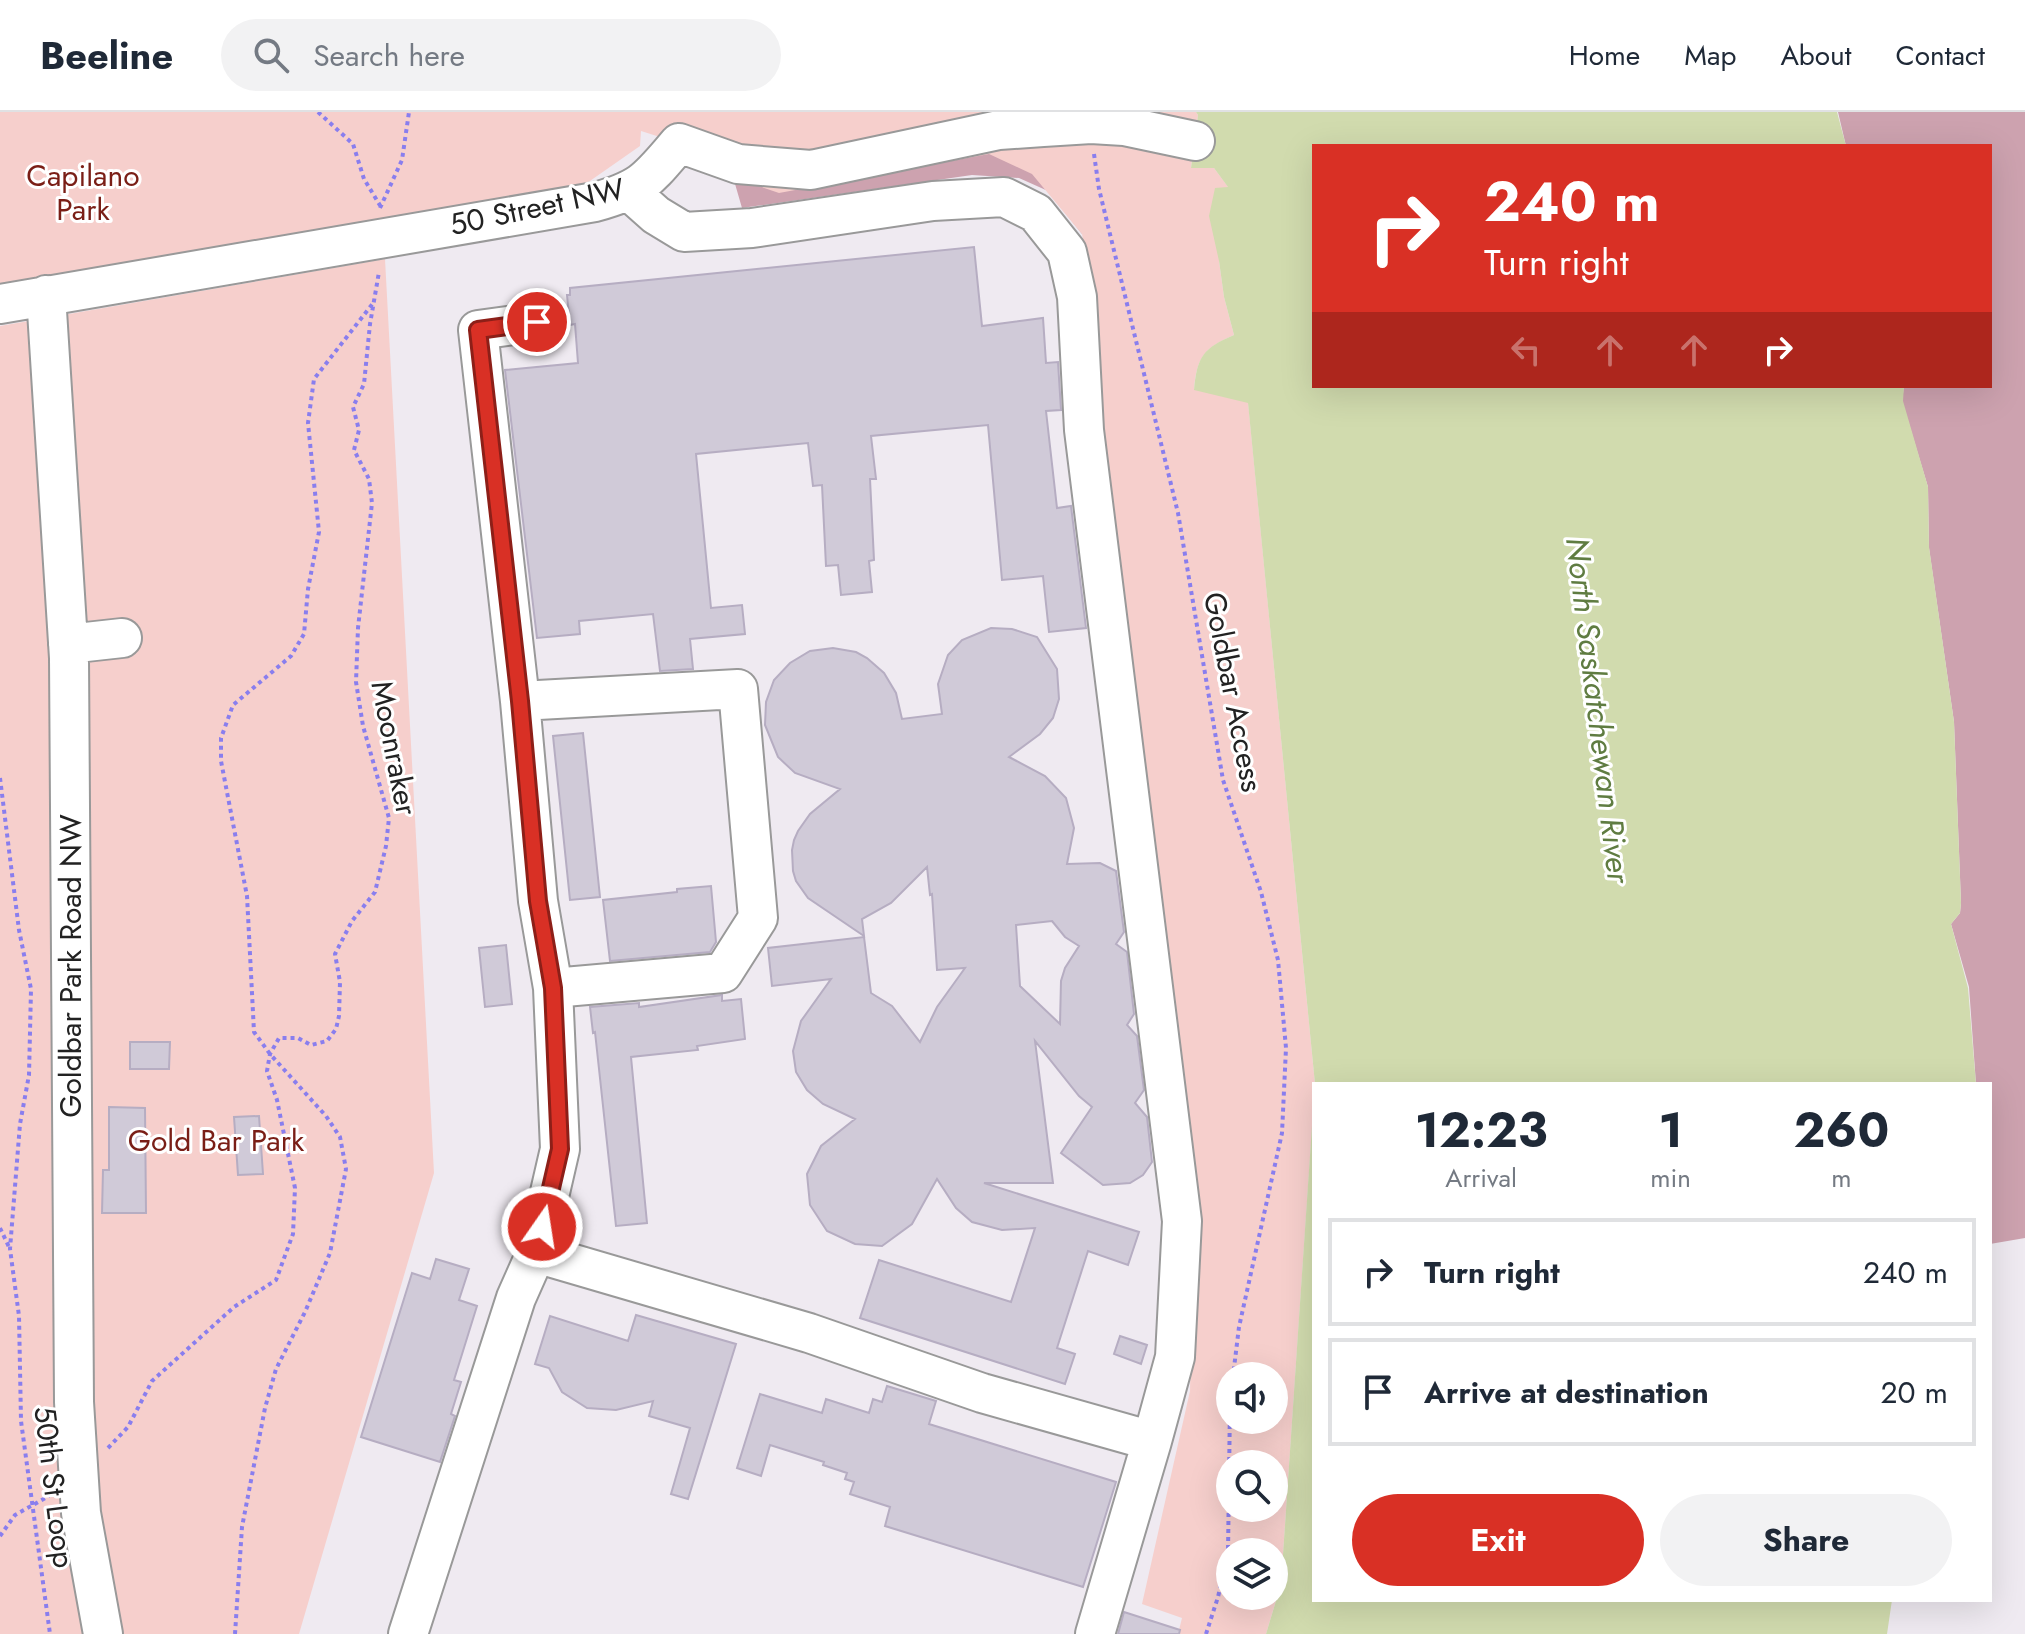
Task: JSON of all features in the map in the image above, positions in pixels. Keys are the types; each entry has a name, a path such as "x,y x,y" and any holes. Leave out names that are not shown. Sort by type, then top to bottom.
{"street":[{"name":"50 Street NW","path":"0,304 595,202 643,184 675,127 738,164 811,170 999,130 1091,124 1124,126 1195,141"},
{"path":"629,191 656,215 684,232 752,228 933,201 1004,197 1036,213 1067,252 1077,297 1084,430 1182,1221 1175,1357 1095,1634"},
{"name":"Goldbar Park Road NW","path":"46,295 68,644 74,1402 81,1513 103,1634"},
{"path":"408,1634 516,1298 536,1253 560,1149 553,988 538,901 520,701 478,330 537,322"},
{"path":"68,644 122,638"},
{"path":"520,701 738,689 758,918 723,973 553,988"},
{"path":"536,1253 809,1333 982,1393 1152,1441"}],"path":[{"path":"318,112 353,144 364,179 381,207 402,160 409,112"},
{"name":"Goldbar Access","path":"1091,124 1099,189 1178,513 1223,780 1261,892 1278,960 1286,1048 1282,1133 1239,1327 1235,1362"},
{"path":"235,1634 242,1527 265,1408 276,1369 330,1253 346,1169 340,1137 326,1116 254,1032 247,896 221,761 221,738 233,705 291,656 304,634 308,589 319,532 308,423 314,379 375,300 381,260"},
{"name":"Moonraker","path":"270,1054 279,1038 298,1038 311,1045 327,1041 336,1029 340,982 335,954 352,921 375,892 386,846 389,818 363,726 356,682 358,628 372,503 369,479 354,450 359,430 353,407 364,384 375,300"},
{"name":"50th St Loop","path":"0,778 19,930 31,989 29,1075 19,1136 10,1249 19,1316 21,1421 50,1634"},
{"path":"0,1536 15,1515 78,1480 128,1427 152,1381 234,1307 276,1280 293,1234 295,1188 277,1100 267,1071 270,1054"},
{"name":"50th St Loop","path":"0,1228 10,1249"},
{"path":"1206,1634 1228,1554 1230,1434"}],"shaded area":[{"path":"1838,112 2025,112 2025,1238 1992,1244 1992,1082 1976,1082 1969,987 1951,924 1960,913 1961,903 1954,722 1929,548 1928,487 1902,401 1904,388 1992,388 1992,144 1846,144"},
{"path":"1073,130 1082,234 1048,191 1019,178 972,175 742,208 731,170"}],"green space":[{"name":"Capilano Park","path":"0,112 1196,112 1198,115 1191,168 1214,168 1229,188 1219,261 1234,335 1216,344 1204,355 1197,369 1194,389 1248,402 1315,1082 1312,1082 1312,1128 1288,1481 1288,1450 1216,1450 1216,1522 1285,1522 1284,1538 1216,1538 1216,1610 1273,1610 1266,1634 1178,1634 1182,1618 1142,1604 1190,1391 1193,1215 1097,389 1101,387 1091,285 1082,234 1032,174 989,154 779,193 712,170 679,143 641,131 640,146 577,190 361,222 0,292"},
{"name":"Gold Bar Park","path":"385,259 434,1173 299,1634 0,1634 0,326"}],"water":[{"name":"North Saskatchewan River","path":"1196,112 1837,112 1845,144 1312,144 1312,388 1904,388 1903,401 1928,487 1929,547 1954,722 1961,903 1960,913 1951,924 1968,988 1976,1082 1315,1082 1248,403 1194,390 1197,369 1204,355 1215,344 1234,335 1209,216 1215,188 1228,187 1214,168 1191,168"},
{"path":"1312,1126 1312,1602 1892,1602 1887,1634 1266,1634 1273,1610 1288,1610 1288,1538 1284,1538 1285,1522 1288,1522 1288,1480"}],"building":[{"path":"974,247 982,326 1043,318 1046,363 1058,362 1061,410 1046,411 1057,508 1071,506 1086,628 1049,632 1043,576 1002,580 988,425 871,436 876,479 870,479 874,560 869,561 872,592 841,595 838,565 826,566 822,485 813,486 808,443 696,454 711,608 742,605 745,634 690,639 693,669 660,671 653,614 579,621 580,634 537,638 505,370 578,363 575,324 570,325 567,295 570,295 570,288"},
{"path":"991,628 1012,629 1037,637 1057,669 1059,699 1053,718 1040,734 1009,757 1045,776 1066,798 1074,828 1067,864 1100,863 1116,871 1124,932 1116,944 1127,952 1134,1014 1127,1025 1137,1036 1144,1090 1135,1103 1147,1117 1152,1162 1143,1175 1130,1183 1103,1185 1061,1153 1092,1107 1079,1096 1035,1041 1053,1183 984,1183 1139,1232 1128,1265 1088,1251 1057,1348 1075,1354 1065,1384 860,1318 879,1260 1011,1302 1035,1228 1002,1230 972,1222 956,1208 937,1179 912,1224 882,1246 855,1244 827,1231 810,1205 807,1174 821,1146 855,1119 823,1104 807,1090 796,1072 793,1051 801,1021 831,979 772,986 768,948 864,937 871,993 892,1006 920,1042 937,1007 965,968 937,970 927,867 891,903 862,919 864,936 808,898 793,871 794,840 810,814 840,789 795,773 778,757 765,725 766,702 774,680 790,663 810,651 833,648 856,652 884,673 896,693 902,719 942,714 938,684 948,655 962,640","holes":["1052,921 1065,937 1079,946 1061,981 1060,1024 1020,986 1016,925"]},
{"path":"583,733 600,897 570,900 553,736"},
{"path":"711,886 716,942 710,952 610,961 603,900"},
{"path":"506,945 512,1004 485,1007 479,948"},
{"path":"722,995 722,1001 741,999 745,1039 697,1046 698,1050 631,1057 647,1223 616,1226 590,1007 639,1003 639,1007"},
{"path":"130,1042 170,1042 169,1069 130,1069"},
{"path":"109,1107 145,1108 146,1213 102,1213 103,1170 109,1170"},
{"path":"259,1116 263,1174 238,1175 234,1117"},
{"path":"436,1259 469,1269 459,1300 477,1306 454,1380 461,1382 451,1414 455,1416 440,1462 361,1437 412,1273 430,1279"},
{"path":"636,1315 736,1344 688,1499 671,1494 690,1428 649,1416 653,1401 616,1410 587,1408 562,1392 549,1368 535,1364 550,1316 628,1341"},
{"path":"1120,1336 1147,1345 1141,1364 1114,1354"},
{"path":"887,1386 936,1401 929,1424 1116,1482 1083,1587 885,1526 890,1507 850,1494 854,1482 845,1479 847,1473 823,1465 824,1462 770,1445 761,1476 737,1468 760,1394 822,1413 826,1399 869,1413 873,1399 882,1402"},
{"path":"1124,1612 1180,1630 1179,1634 1118,1634"}],"route":[{"path":"537,322 478,330 520,701 538,901 553,988 560,1149 542,1227"}]}
